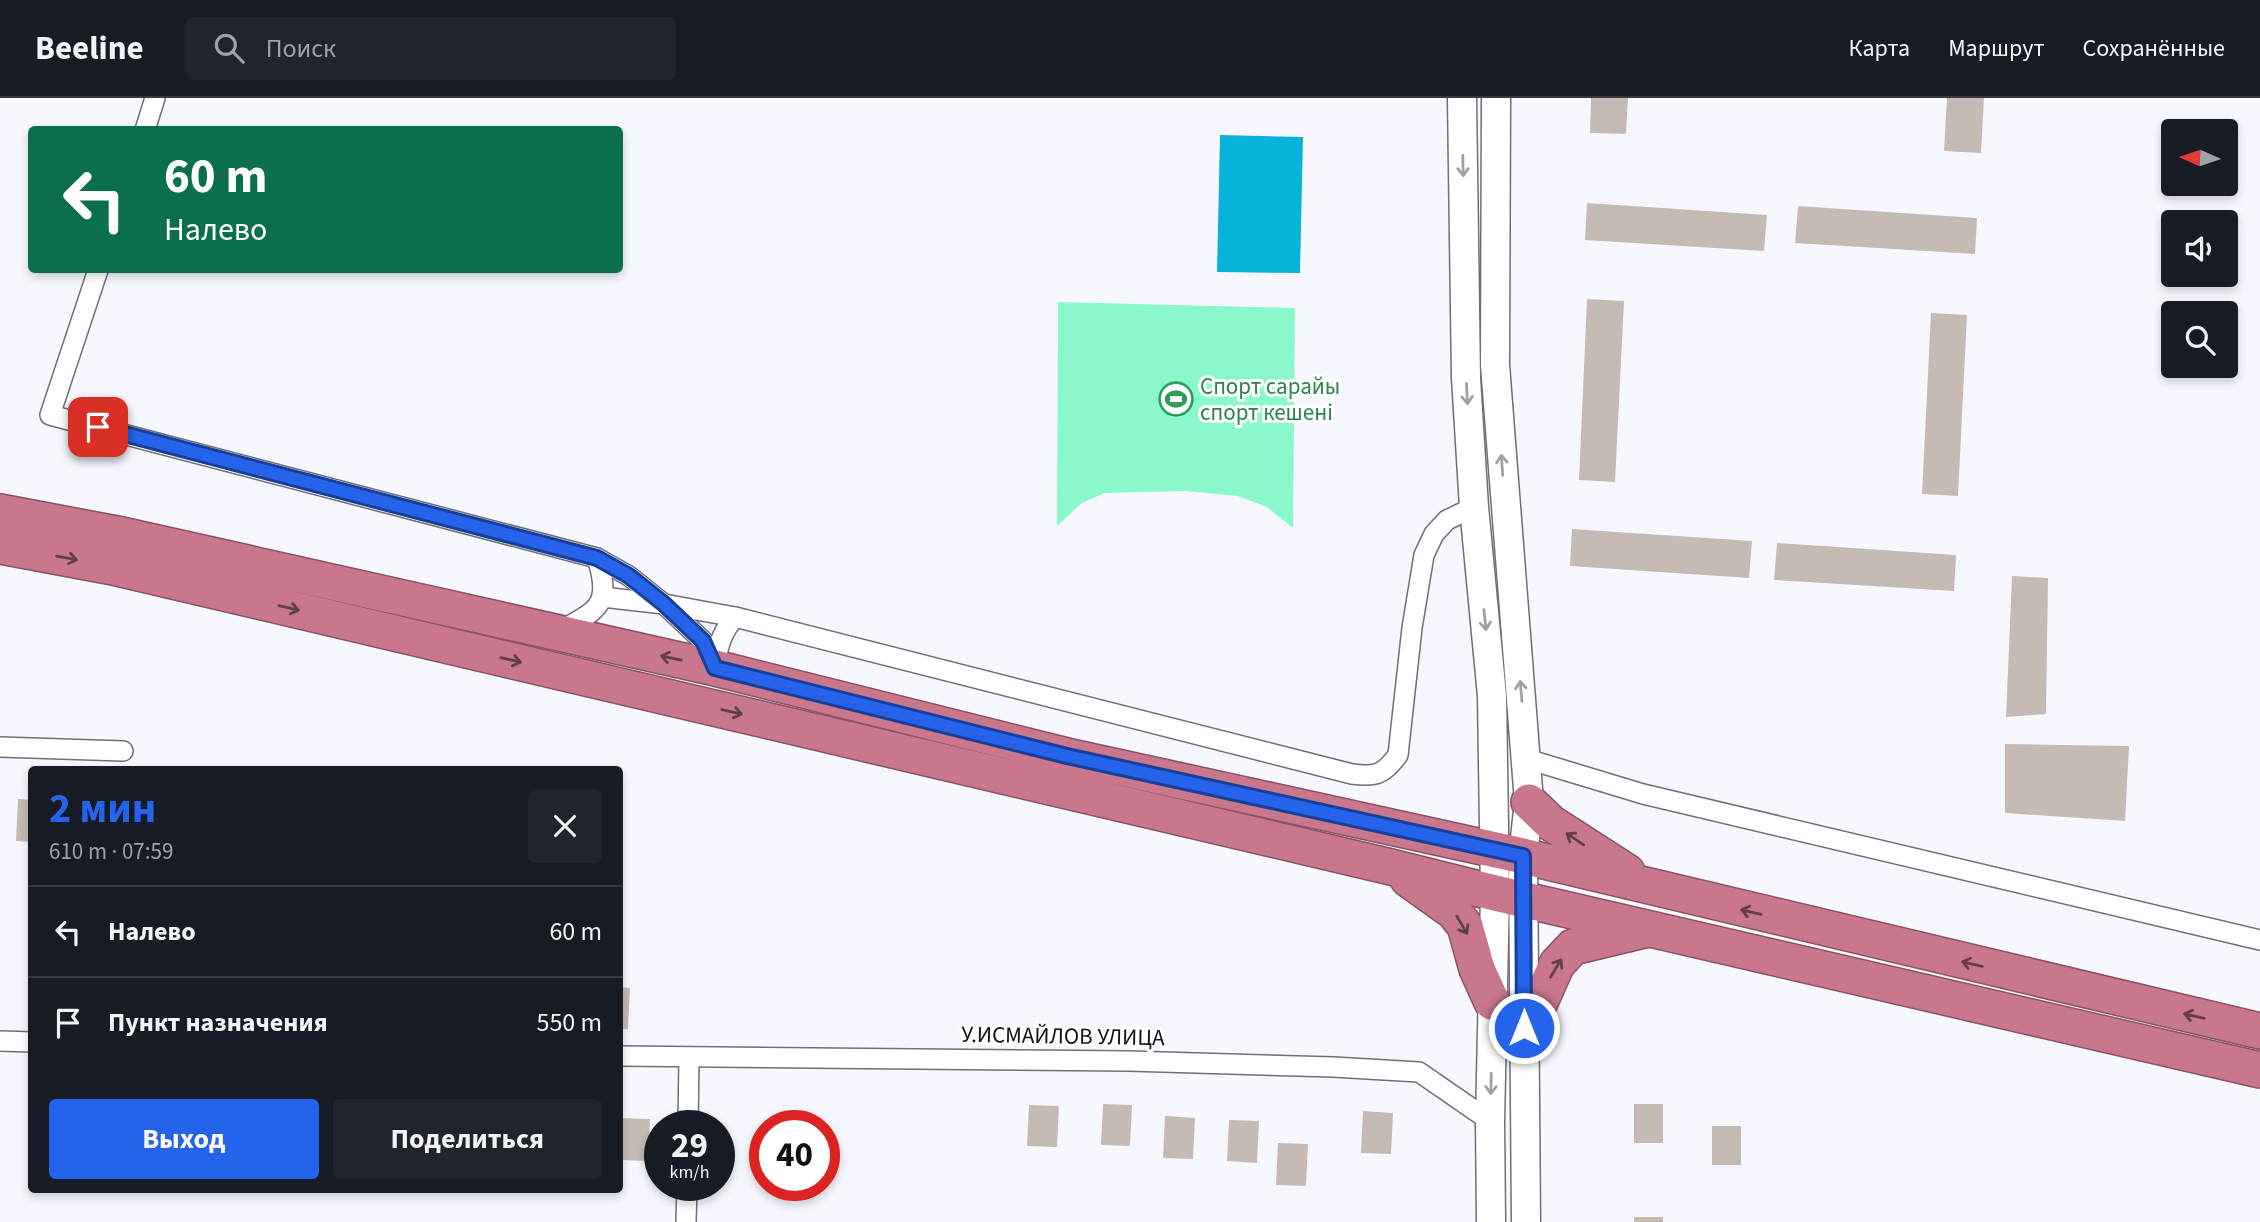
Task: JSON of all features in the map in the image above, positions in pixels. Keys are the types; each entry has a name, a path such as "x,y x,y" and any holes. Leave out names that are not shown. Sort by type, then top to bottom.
{"highway":[{"path":"0,512 122,535 715,668 1391,867 2260,1070"},
{"path":"0,546 113,567 1063,772 1509,853 2260,1031"},
{"path":"1529,802 1551,823 1653,889"},
{"path":"1391,867 1454,912 1465,926 1477,969 1492,1002"},
{"path":"1524,1028 1540,1002 1557,964 1573,947 1651,928"}],"street":[{"path":"146,126 155,98"},
{"path":"1462,98 1466,378 1474,507 1509,853 1509,896 1524,1028 1526,1222"},
{"path":"1496,98 1495,365 1529,802 1509,853"},
{"path":"97,273 50,415 597,558 629,576 664,604 703,641 715,668"},
{"path":"602,597 664,604 735,617 1371,777 1387,769 1398,755 1412,628 1424,555 1434,534 1447,520 1474,507"},
{"path":"557,633 593,613 602,597 604,580 597,558"},
{"path":"715,668 719,641 735,617"},
{"path":"0,747 123,751"},
{"path":"1527,759 1643,794 2260,940"},
{"path":"1491,1222 1492,1002 1509,896"},
{"path":"0,1041 28,1042"},
{"name":"У.ИСМАЙЛОВ УЛИЦА","path":"623,1056 1128,1061 1333,1066 1419,1072 1490,1121"},
{"path":"688,1110 689,1058"},
{"path":"686,1222 687,1201"}],"green space":[{"name":"Спорт сарайы спорт кешені","path":"1058,302 1295,308 1293,528 1267,507 1238,496 1185,491 1105,493 1082,503 1057,526"}],"water":[{"path":"1220,135 1303,137 1300,273 1217,272"}],"building":[{"path":"1591,98 1628,98 1626,134 1590,133"},
{"path":"1947,98 1984,98 1981,153 1944,151"},
{"path":"1587,203 1767,215 1764,251 1585,240"},
{"path":"1798,206 1977,218 1975,254 1795,243"},
{"path":"1587,299 1624,301 1615,482 1579,480"},
{"path":"1931,313 1967,315 1958,496 1922,494"},
{"path":"1572,529 1752,541 1749,578 1570,566"},
{"path":"1777,543 1956,555 1954,591 1774,580"},
{"path":"2012,576 2048,578 2046,714 2006,717"},
{"path":"2005,744 2129,746 2125,821 2005,813"},
{"path":"18,799 28,800 28,842 16,841"},
{"path":"623,987 630,988 628,1029 623,1029"},
{"path":"1103,1104 1132,1105 1130,1146 1101,1145"},
{"path":"1634,1104 1663,1104 1663,1143 1634,1143"},
{"path":"1029,1105 1059,1106 1057,1147 1027,1146"},
{"path":"1363,1111 1393,1113 1391,1154 1361,1153"},
{"path":"1165,1116 1195,1118 1193,1159 1163,1158"},
{"path":"623,1118 644,1119 644,1161 623,1160"},
{"path":"1229,1120 1259,1121 1257,1163 1227,1161"},
{"path":"1712,1126 1741,1126 1741,1165 1712,1165"},
{"path":"1278,1143 1308,1144 1306,1186 1276,1185"},
{"path":"1634,1217 1663,1217 1663,1222 1634,1222"}],"place":[{"name":"Спорт сарайы спорт кешені","path":"1176,399"}],"route":[{"path":"98,427 597,558 629,576 664,604 703,641 715,668 1067,756 1523,856 1524,1028"}]}
